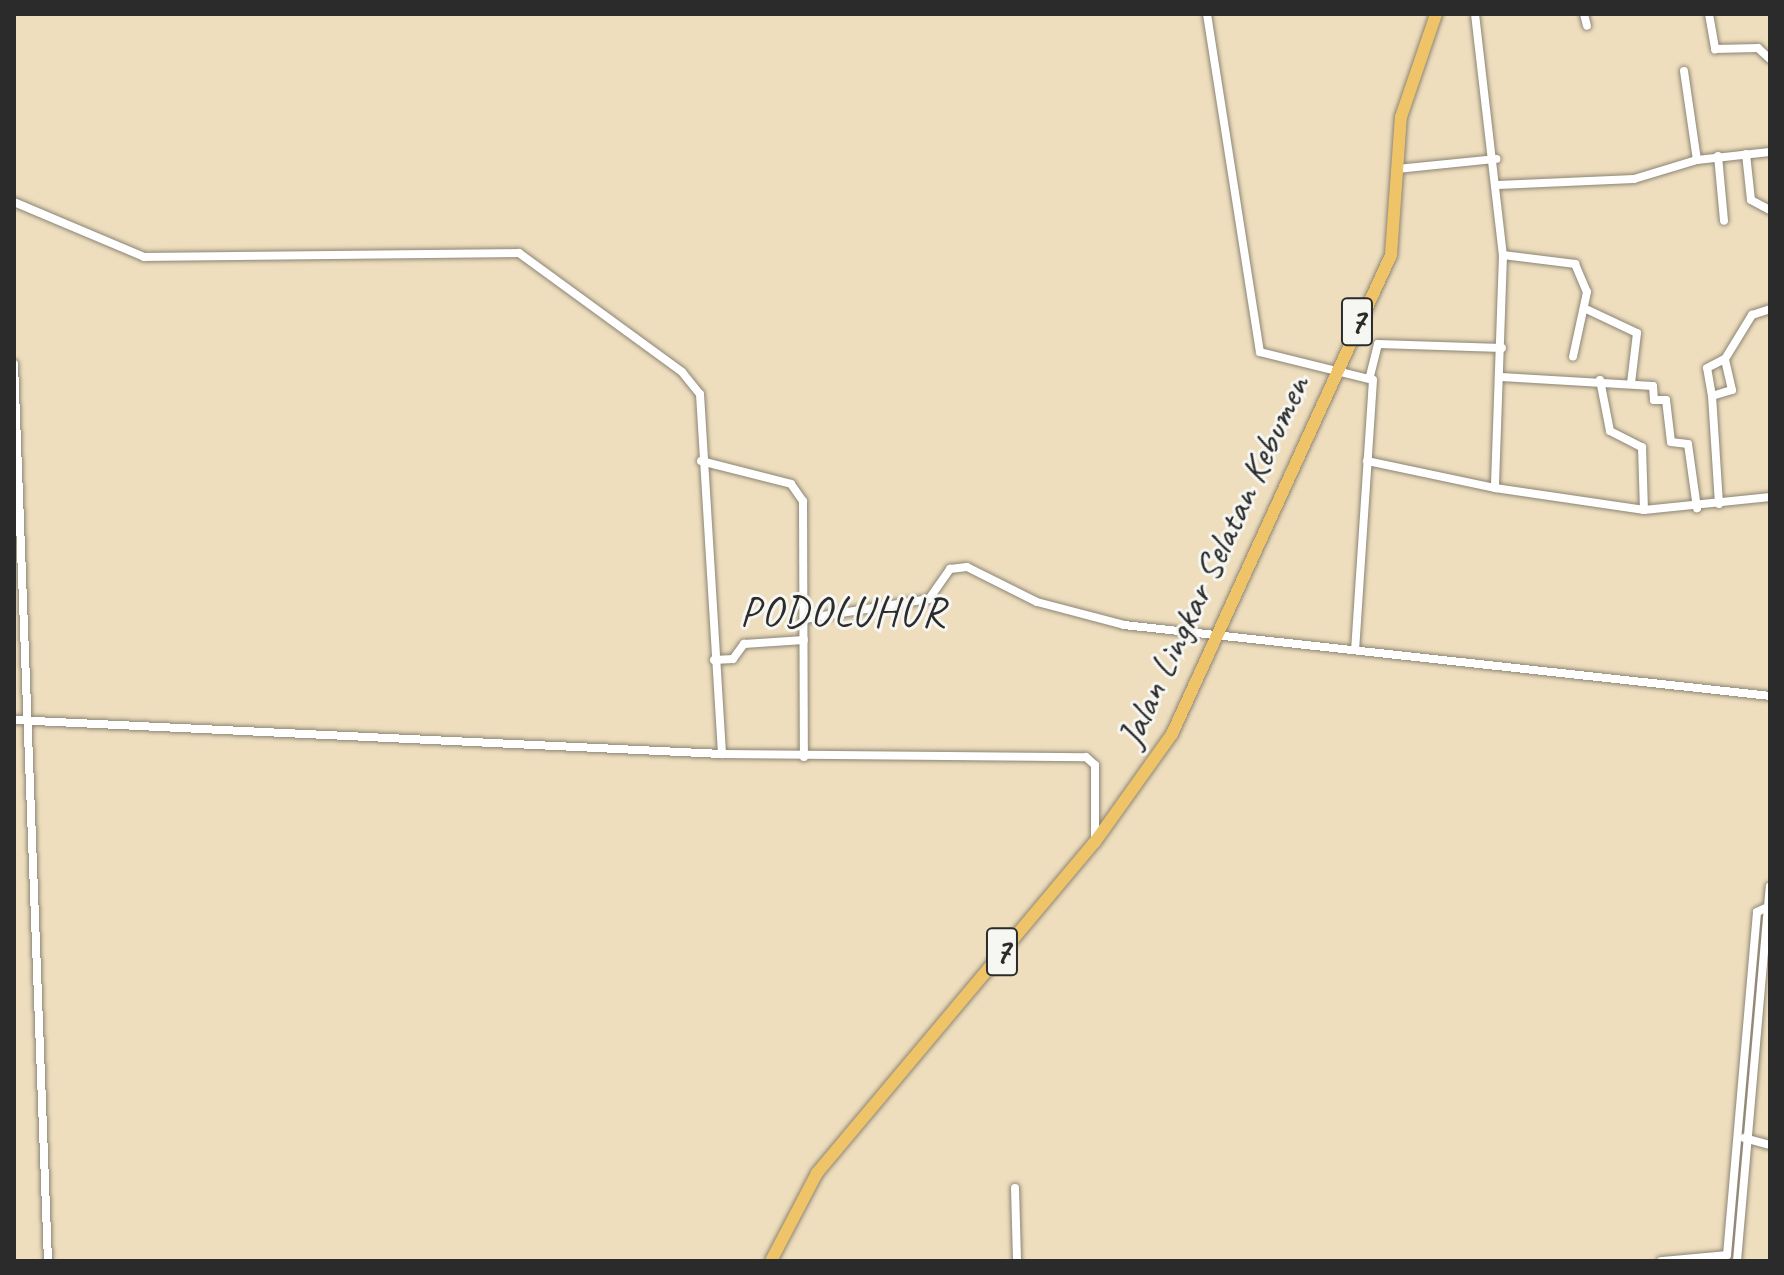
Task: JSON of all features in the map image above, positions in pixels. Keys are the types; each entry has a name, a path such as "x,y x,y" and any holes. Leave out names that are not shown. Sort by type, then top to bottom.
{"highway":[{"name":"Jalan Lingkar Selatan Kebumen","path":"771,1261 817,1173 1095,842 1172,734 1229,618 1334,368 1396,241 1401,117 1436,14"}],"street":[{"path":"1207,14 1260,352 1370,376"},
{"path":"1475,14 1496,159 1503,255 1495,488"},
{"path":"1584,14 1587,26"},
{"path":"1709,14 1715,49 1758,48 1770,59"},
{"path":"1684,71 1697,160"},
{"path":"1498,185 1634,179 1697,160 1770,152"},
{"path":"1746,154 1754,205 1770,210"},
{"path":"1718,156 1724,221"},
{"path":"1397,169 1496,159"},
{"path":"14,202 144,257 519,253 695,384 722,754"},
{"path":"1503,255 1571,260 1586,289 1586,309 1573,357"},
{"path":"1586,309 1637,333 1631,383"},
{"path":"1719,504 1712,396 1706,370 1725,359 1749,318 1770,309"},
{"path":"1355,644 1370,376 1378,344 1502,348"},
{"path":"1712,396 1732,391 1725,359"},
{"path":"14,364 19,720 48,1261"},
{"path":"1501,377 1600,380 1653,386 1654,400 1666,400 1671,442 1688,444 1697,508"},
{"path":"1600,380 1610,431 1642,447 1644,510"},
{"path":"701,461 791,484 800,495 804,757"},
{"path":"1367,461 1495,488 1644,510 1697,508 1770,497"},
{"path":"804,619 929,599 950,569 967,567 1063,611 1220,635 1355,644 1770,696"},
{"path":"714,660 733,659 744,644 804,640"},
{"path":"19,720 804,757 1086,757 1095,765 1095,842"},
{"path":"1661,1261 1725,1259 1767,935 1770,886"},
{"path":"1737,1261 1757,912 1769,906"},
{"path":"1742,1137 1770,1145"},
{"path":"1015,1188 1017,1261"}],"district":[{"name":"PODOLUHUR","path":"843,612"}]}
